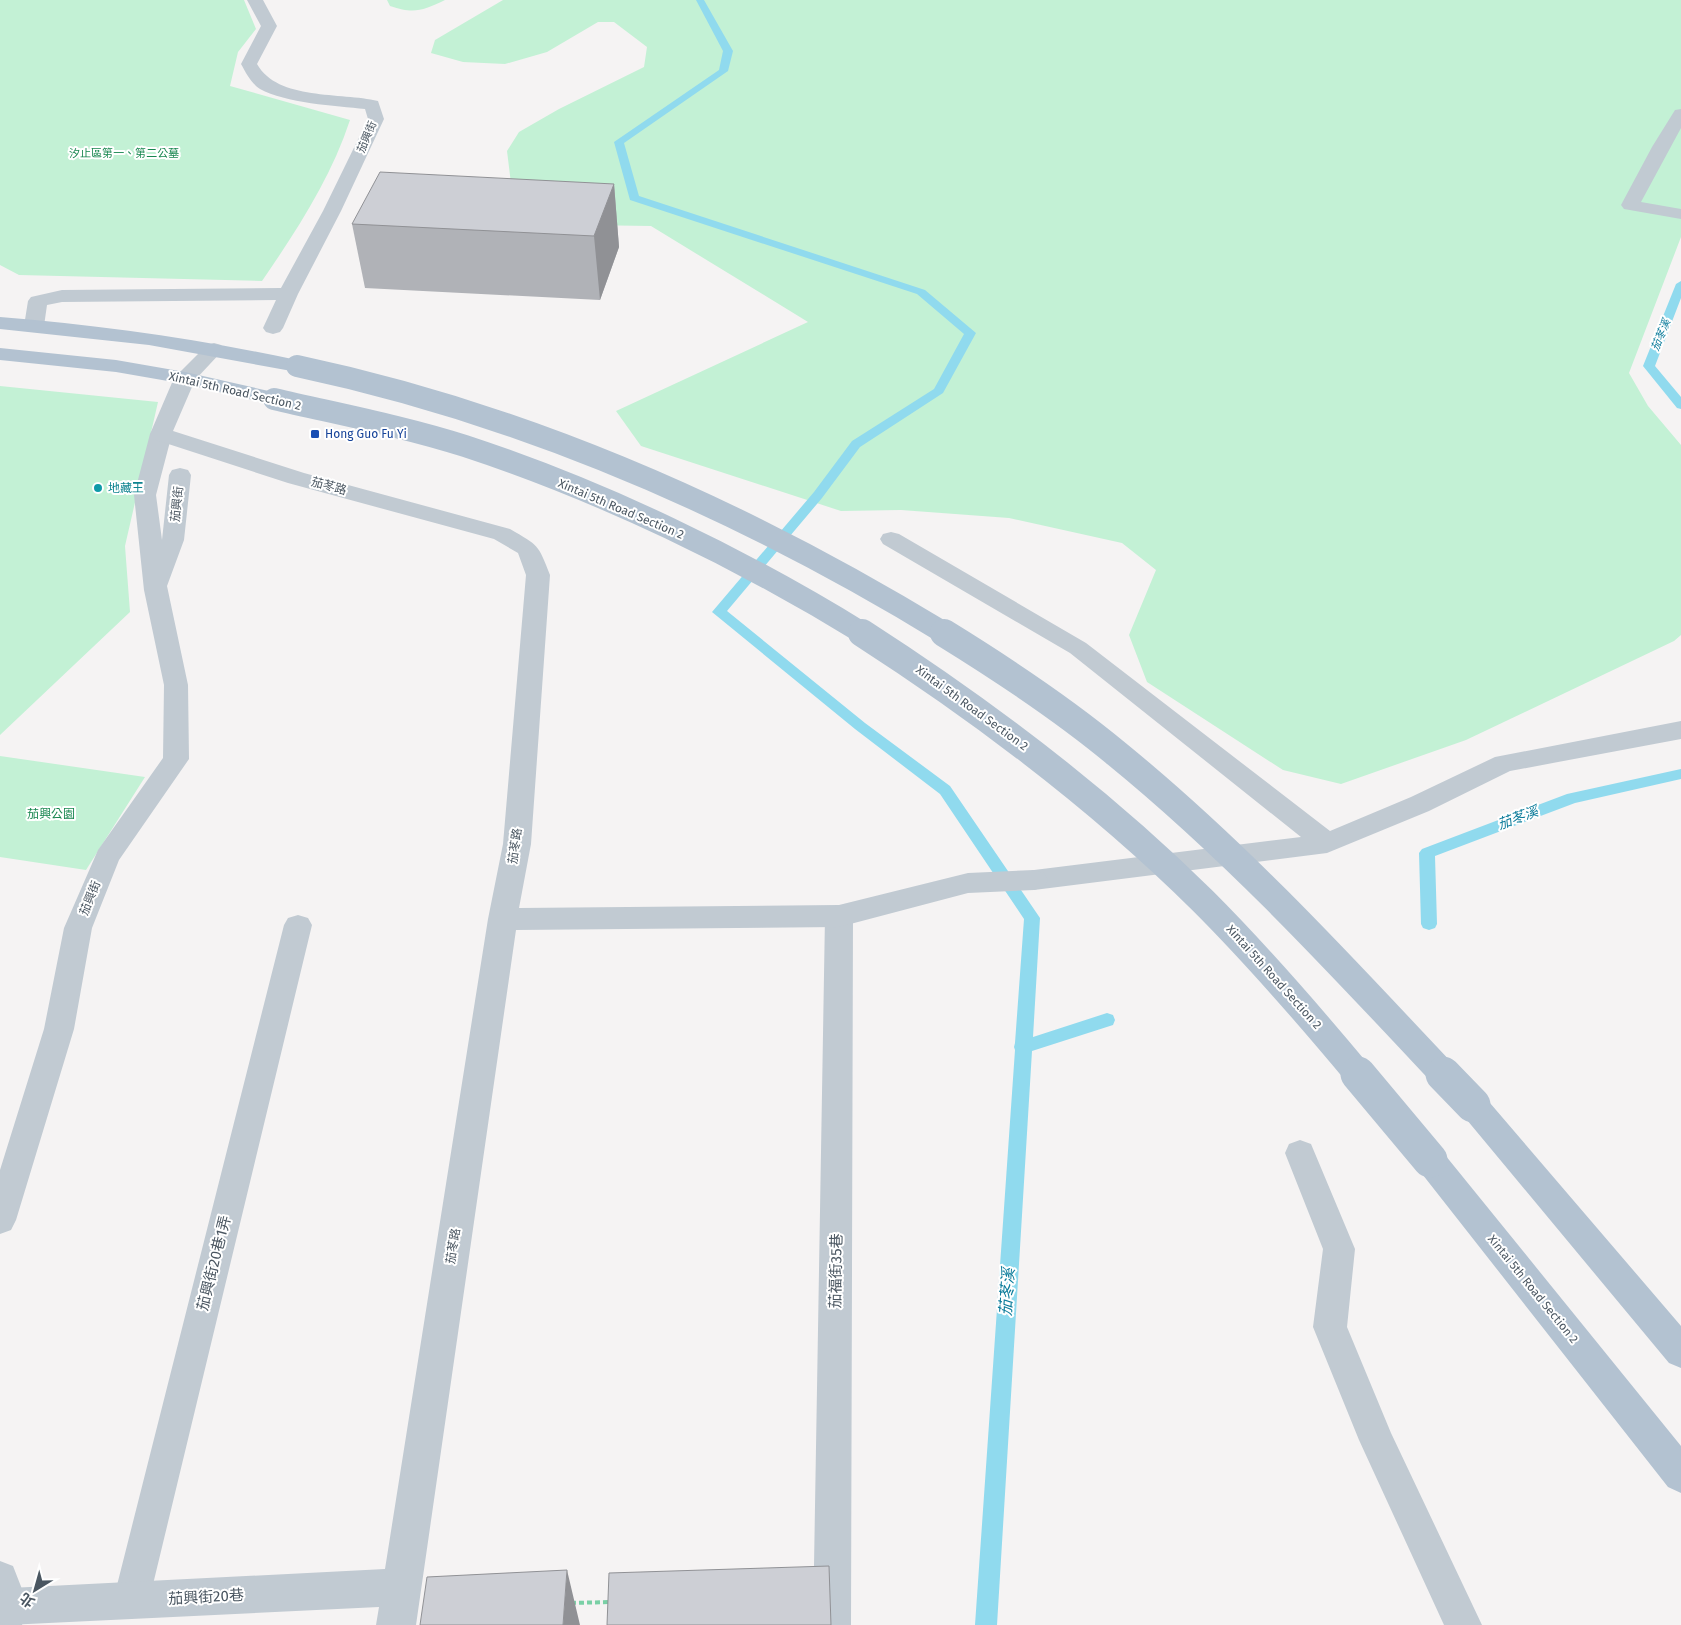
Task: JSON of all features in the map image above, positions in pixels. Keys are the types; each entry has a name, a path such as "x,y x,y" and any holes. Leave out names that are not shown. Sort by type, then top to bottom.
{"main road":[{"path":"0,323 128,336 214,349 356,379 440,401 577,450 686,496 799,549 884,596 969,648 1050,702 1139,772 1280,901 1473,1105 1681,1352"},
{"name":"Xintai 5th Road Section 2","path":"0,354 116,366 185,378 447,441 552,479 638,514 737,561 892,651 983,714 1042,759 1162,862 1215,913 1293,997 1430,1160 1681,1475"}],"street":[{"path":"161,434 185,378 214,349"},
{"name":"茄苳路","path":"161,434 296,478 502,534 528,548 538,575 517,844 503,919 396,1625"},
{"path":"503,919 839,916 968,883 1034,880"},
{"name":"茄興街20巷","path":"5,1604 131,1601 401,1587"}],"lane":[{"name":"茄興街","path":"257,1 269,26 250,64 255,77 267,86 282,91 372,105 376,119 332,211 288,294 273,328"},
{"path":"1681,114 1630,205 1681,214"},
{"path":"34,326 38,301 62,296 288,294"},
{"name":"茄興街","path":"0,1220 59,1029 78,928 107,857 176,759 176,686 156,590 145,495 161,434"},
{"name":"茄興街","path":"156,590 172,540 180,474"},
{"path":"892,539 1078,648 1327,843"},
{"path":"1034,880 1327,843 1420,804 1504,763 1681,730"},
{"name":"茄福街35巷","path":"832,1625 839,916"},
{"name":"茄興街20巷1弄","path":"131,1601 298,925"},
{"path":"1300,1152 1339,1249 1330,1327 1376,1440 1463,1625"}],"path":[{"path":"566,1603 616,1602"}],"green space":[{"name":"汐止區第一、第二公墓","path":"0,0 244,0 256,29 238,52 230,86 350,120 323,183 300,223 262,281 19,275 0,265"},
{"path":"387,0 445,0 424,9 412,11 390,6"},
{"path":"503,0 1681,0 1681,237 1629,373 1648,406 1681,445 1681,635 1674,641 1466,740 1341,784 1283,770 1147,682 1129,635 1156,570 1122,543 1009,518 901,510 841,511 641,446 616,411 808,322 651,226 516,224 507,151 519,132 559,109 644,67 647,47 614,22 598,22 547,52 505,64 463,62 431,53 435,40"},
{"path":"0,386 158,402 125,546 130,612 0,735"},
{"name":"茄興公園","path":"0,756 145,777 86,870 0,857"}],"building":[{"path":"380,172 614,184 594,236 352,224"},
{"path":"829,1566 831,1625 607,1625 609,1573"},
{"path":"567,1570 563,1625 420,1625 427,1577"}],"waterway":[{"path":"700,0 728,51 723,71 619,142 634,198 921,292 970,333 939,391 856,444 818,495 719,612 860,726 945,790 1032,918 1024,1046"},
{"name":"茄苳溪","path":"1681,284 1649,366 1681,405"},
{"name":"茄苳溪","path":"1429,924 1427,853 1572,798 1681,774"},
{"name":"茄苳溪","path":"1024,1046 1107,1020"},
{"name":"茄苳溪","path":"986,1625 1024,1046"}],"place":[{"name":"Hong Guo Fu Yi","path":"315,434"},
{"name":"地藏王","path":"98,488"}]}
